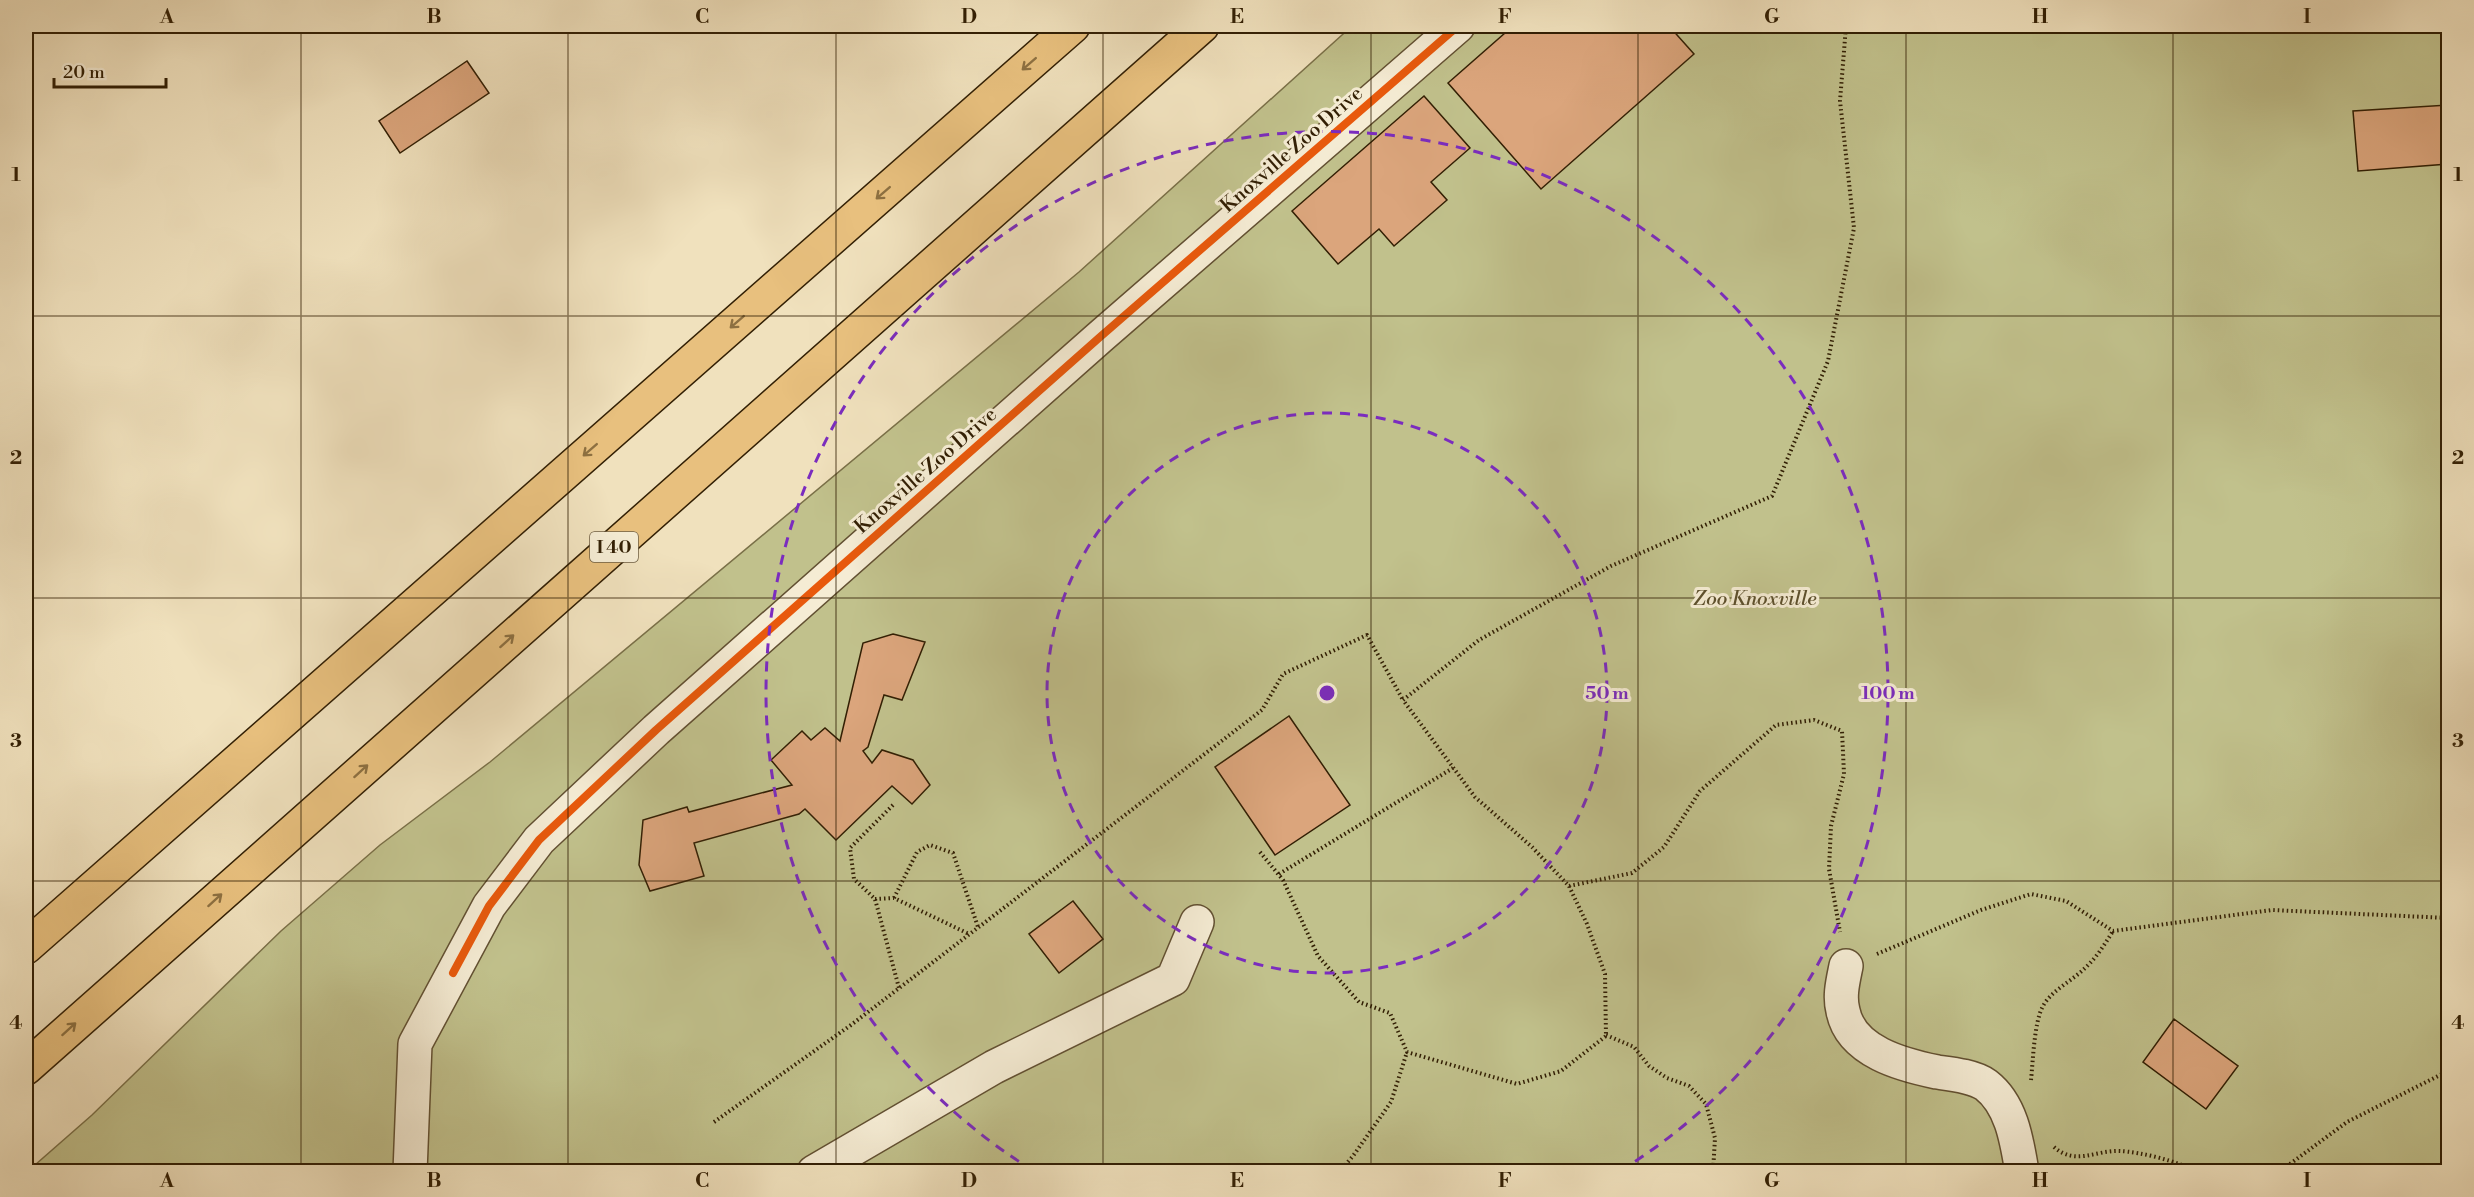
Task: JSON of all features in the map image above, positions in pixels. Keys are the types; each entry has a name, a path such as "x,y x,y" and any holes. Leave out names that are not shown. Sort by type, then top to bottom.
{"highway":[{"path":"26,947 1073,26"},
{"name":"I 40","path":"26,1068 1202,26"}],"street":[{"name":"Knoxville Zoo Drive","path":"410,1172 415,1044 489,906 539,840 648,737 1458,26"},
{"path":"814,1172 994,1067 1173,979 1197,922"},
{"path":"1846,966 1841,992 1843,1013 1853,1033 1884,1056 1909,1066 1963,1076 1985,1085 2007,1110 2017,1143 2022,1172"}],"path":[{"path":"1714,27 1724,26"},
{"path":"1403,700 1479,640 1611,566 1772,496 1828,361 1854,228 1840,101 1846,26"},
{"path":"714,1122 851,1025 1262,710 1283,674 1367,635 1403,700 1474,797 1532,847 1569,886 1587,924 1605,974 1606,1035"},
{"path":"1569,886 1632,873 1664,847 1700,791 1776,724 1814,720 1842,731 1844,774 1831,826 1828,869 1846,966 1981,910 2031,894 2066,901 2113,931 2272,910 2448,918"},
{"path":"1279,874 1453,768"},
{"path":"893,806 850,848 854,879 875,899 898,988"},
{"path":"894,898 917,852 930,845 953,853 978,927"},
{"path":"1260,852 1283,880 1318,956 1359,1002 1390,1013 1407,1052 1391,1102 1339,1172"},
{"path":"875,899 894,898 969,934"},
{"path":"2030,1086 2035,1040 2043,1006 2101,951 2113,931"},
{"path":"1407,1052 1516,1084 1561,1071 1606,1035"},
{"path":"1606,1035 1634,1047 1649,1066 1667,1078 1689,1086 1706,1104 1715,1138 1713,1172"},
{"path":"2279,1172 2348,1122 2448,1071"},
{"path":"2046,1139 2062,1154 2081,1158 2098,1153 2120,1151 2182,1163 2196,1172"}],"green space":[{"name":"Zoo Knoxville","path":"1352,26 2448,26 2448,1171 27,1172 92,1115 281,931 380,845 490,762 1079,272"}],"building":[{"path":"1513,26 1669,26 1694,54 1541,189 1448,83"},
{"path":"467,61 489,93 400,153 379,121"},
{"path":"1424,96 1470,148 1431,182 1447,200 1394,246 1379,229 1338,264 1292,211"},
{"path":"2448,105 2448,164 2358,171 2353,111"},
{"path":"893,634 925,642 902,700 884,695 868,747 863,751 872,763 882,750 913,760 930,785 912,804 892,786 836,840 805,809 799,814 694,843 704,876 650,891 639,865 643,820 687,807 689,812 792,785 771,760 802,731 811,740 825,728 840,741 863,643"},
{"path":"1289,716 1350,805 1275,855 1215,767"},
{"path":"1073,901 1103,939 1059,973 1029,934"},
{"path":"2174,1019 2238,1066 2206,1109 2143,1062"}],"cycle path":[{"path":"453,973 489,906 539,840 656,730 1100,337 1458,26"}]}
